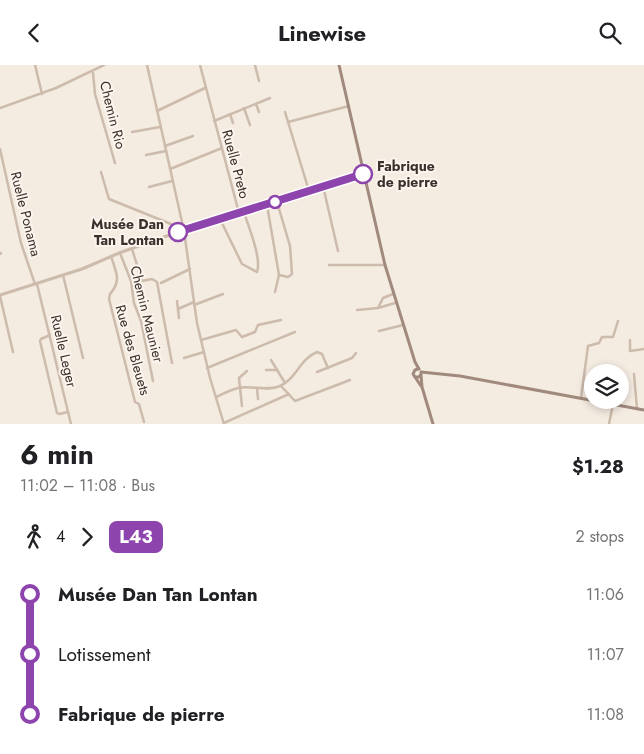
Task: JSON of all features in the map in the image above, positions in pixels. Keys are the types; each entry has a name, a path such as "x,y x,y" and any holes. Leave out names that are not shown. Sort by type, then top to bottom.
{"main road":[{"path":"339,65 385,265 393,295 420,372 422,387 433,424"},
{"path":"415,362 413,371 422,387"},
{"path":"413,371 460,376 584,398"},
{"path":"415,377 420,372"},
{"path":"629,407 644,410"}],"street":[{"path":"35,65 42,94"},
{"name":"Chemin Rio","path":"0,108 42,94 93,72 104,65"},
{"path":"147,65 184,231 194,303 207,368 224,424 289,394"},
{"name":"Ruelle Preto","path":"200,65 239,213"},
{"path":"255,65 260,81"},
{"name":"Chemin Rio","path":"93,72 95,94 115,163"},
{"path":"157,111 206,88"},
{"name":"Ruelle Preto","path":"214,121 270,98"},
{"path":"256,103 259,112"},
{"path":"288,122 349,106"},
{"name":"Ruelle Preto","path":"244,108 250,125"},
{"path":"285,112 309,191"},
{"name":"Ruelle Preto","path":"230,114 233,123"},
{"path":"132,132 160,127"},
{"path":"165,146 193,136"},
{"path":"170,169 222,148"},
{"name":"Ruelle Ponama","path":"0,149 21,243 36,284"},
{"path":"146,155 166,151"},
{"path":"101,172 109,199 176,226 178,232"},
{"path":"13,352 0,295 63,275 178,232 364,174"},
{"path":"149,187 173,181"},
{"path":"323,186 338,251"},
{"path":"277,202 290,246 292,273 288,277 279,275"},
{"path":"267,205 279,275 275,292"},
{"path":"220,219 242,264 257,272 259,268 254,241 244,212"},
{"path":"132,248 142,281 152,279 157,282 172,363"},
{"name":"Chemin Maunier","path":"120,253 132,281 134,303 141,321 153,381"},
{"name":"Rue des Bleuets","path":"111,256 118,283 110,294 109,299 135,402 140,404 144,422"},
{"path":"329,265 385,265"},
{"name":"Chemin Maunier","path":"161,283 190,269"},
{"path":"63,275 83,358"},
{"name":"Ruelle Leger","path":"36,284 50,335 70,424"},
{"path":"178,309 223,294"},
{"path":"378,308 383,298 393,295"},
{"path":"177,301 179,319"},
{"path":"357,310 378,308 396,303"},
{"path":"201,340 236,330 242,337 255,332 258,325 281,320"},
{"path":"581,398 588,346 599,343 602,337 613,337 618,321"},
{"path":"379,331 403,325"},
{"path":"207,368 295,332"},
{"path":"50,335 40,341 57,413 68,412"},
{"path":"630,340 630,351 644,349"},
{"name":"Chemin Maunier","path":"184,358 204,352"},
{"path":"216,397 239,388 257,388 286,383 305,359 317,352 322,354 328,368"},
{"path":"317,372 352,358 356,353"},
{"path":"271,360 286,383"},
{"path":"266,370 277,370"},
{"path":"242,406 239,388 240,376 247,371"},
{"path":"634,374 637,409"},
{"path":"281,385 295,401 350,380"},
{"path":"257,388 258,399"},
{"path":"609,424 612,409"}],"bus line":[{"name":"L43","path":"178,232 363,174"}],"place":[{"name":"Fabrique de pierre","path":"363,174"},
{"name":"Musée Dan Tan Lontan","path":"178,232"}]}
